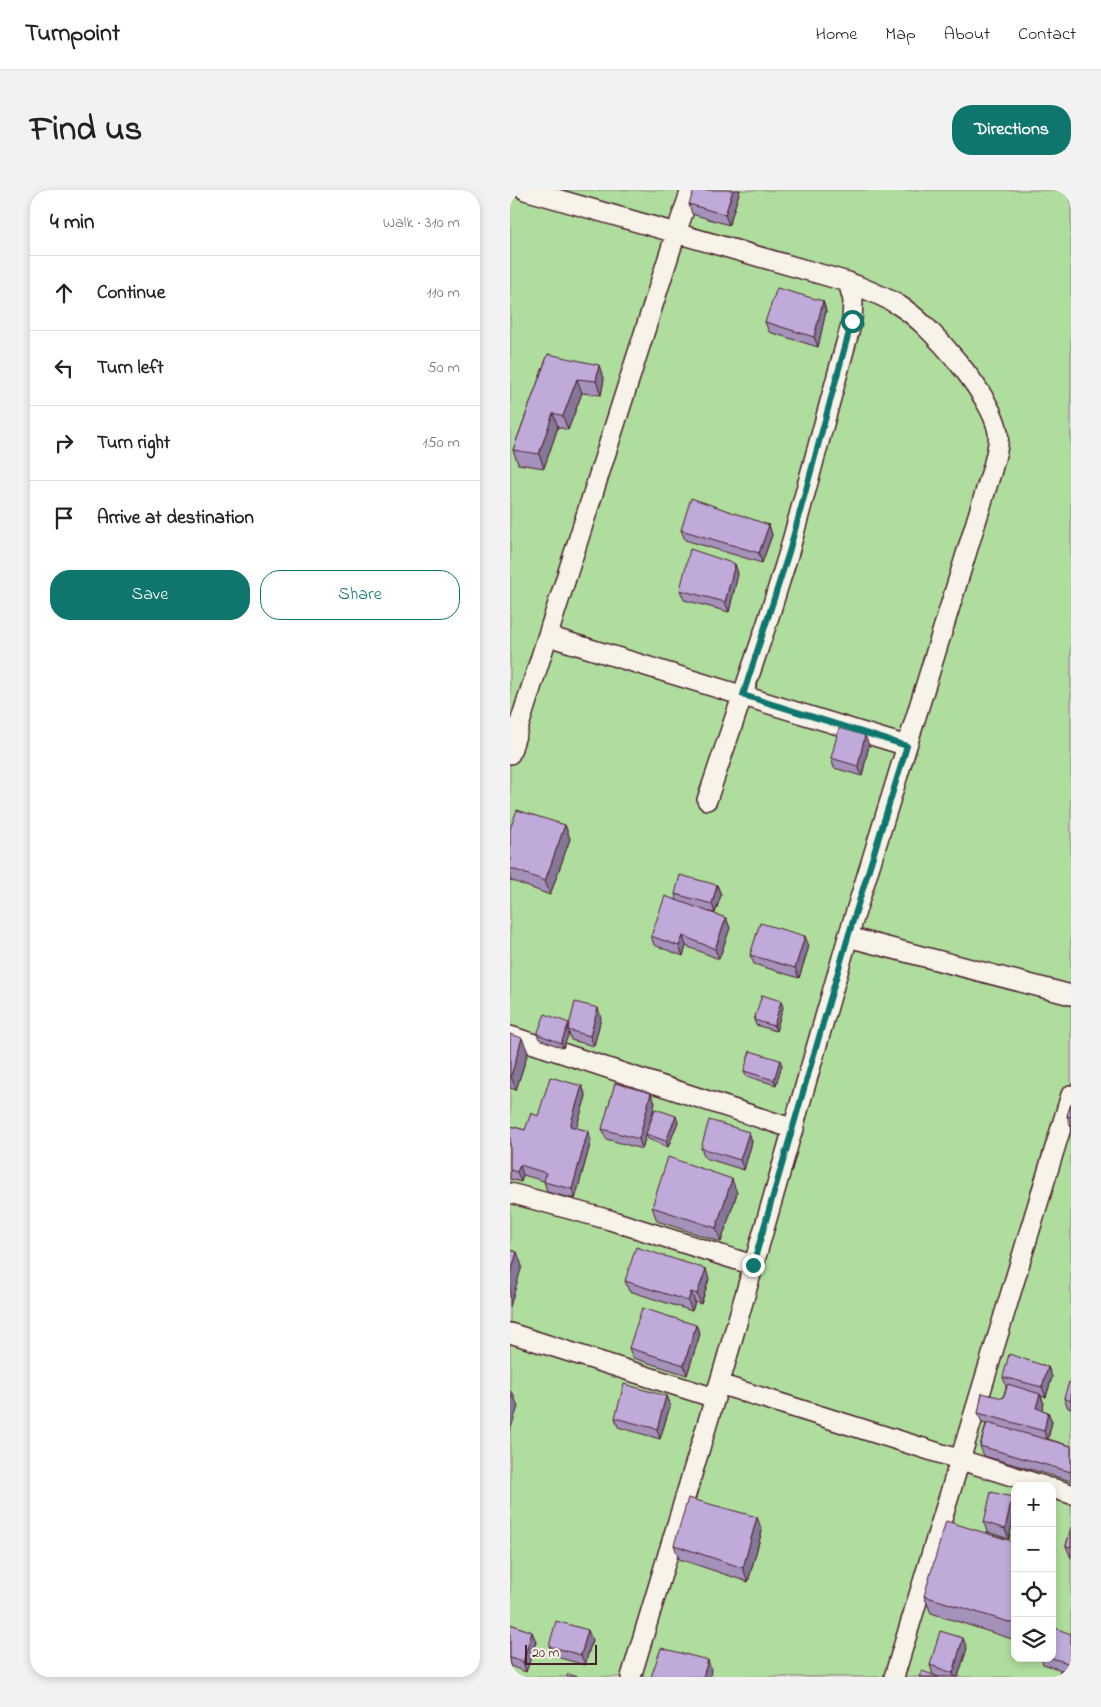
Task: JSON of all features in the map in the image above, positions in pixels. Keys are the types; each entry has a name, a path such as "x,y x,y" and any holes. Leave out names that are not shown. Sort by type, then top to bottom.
{"street":[{"path":"525,190 848,282 901,306 945,346 979,391 995,420 998,433 998,446 992,470 848,937 794,1129 632,1677"},
{"path":"510,754 691,190"},
{"path":"707,800 789,552 852,321 853,300 848,282"},
{"path":"548,636 907,746"},
{"path":"848,937 1071,995"},
{"path":"510,1036 794,1129"},
{"path":"894,1677 1071,1095"},
{"path":"510,1193 610,1220 753,1265"},
{"path":"510,1333 1030,1482"},
{"path":"1056,1489 1071,1494"}],"green space":[{"path":"510,190 1071,190 1071,1677 510,1677"}],"building":[{"path":"694,190 733,190 725,215 689,204"},
{"path":"777,288 823,301 814,337 765,322"},
{"path":"548,354 599,365 596,381 577,379 563,416 553,413 539,454 513,450"},
{"path":"691,498 769,525 759,553 681,530"},
{"path":"690,549 735,564 725,602 680,590"},
{"path":"839,728 865,735 858,766 831,758"},
{"path":"517,810 565,825 545,881 510,868 510,829"},
{"path":"680,875 717,885 712,904 675,894"},
{"path":"665,896 726,918 715,949 683,936 679,946 651,936"},
{"path":"760,923 805,936 795,968 750,955"},
{"path":"762,995 781,1001 774,1026 754,1020"},
{"path":"575,1002 598,1008 590,1036 568,1030"},
{"path":"545,1014 569,1023 561,1043 537,1034"},
{"path":"510,1034 522,1038 511,1076 510,1076"},
{"path":"750,1051 780,1060 774,1080 744,1071"},
{"path":"550,1077 582,1086 570,1126 588,1131 572,1189 544,1182 546,1173 520,1165 517,1172 510,1170 510,1126 525,1130 531,1113 538,1116"},
{"path":"615,1083 651,1093 639,1139 602,1129"},
{"path":"1071,1104 1071,1117 1067,1116"},
{"path":"655,1109 676,1116 666,1141 646,1134"},
{"path":"709,1120 749,1132 740,1160 701,1148"},
{"path":"668,1157 732,1179 716,1228 652,1207"},
{"path":"636,1247 706,1269 697,1294 691,1292 688,1301 625,1281"},
{"path":"510,1250 517,1252 510,1276"},
{"path":"642,1308 696,1325 684,1365 629,1348"},
{"path":"1009,1354 1048,1367 1042,1387 1003,1377"},
{"path":"1069,1382 1071,1383 1071,1401 1064,1398"},
{"path":"624,1384 666,1396 657,1429 615,1418"},
{"path":"1008,1384 1040,1394 1036,1408 1048,1412 1044,1431 978,1413 982,1393 1003,1398"},
{"path":"510,1391 513,1393 510,1402"},
{"path":"987,1423 1071,1446 1071,1472 980,1446"},
{"path":"991,1492 1011,1497 1005,1529 984,1522"},
{"path":"688,1498 757,1517 743,1568 674,1545"},
{"path":"946,1521 1011,1541 1011,1623 924,1596"},
{"path":"1071,1527 1071,1547 1066,1546"},
{"path":"556,1621 588,1630 581,1655 549,1646"},
{"path":"510,1624 532,1632 523,1662 510,1658"},
{"path":"1056,1628 1071,1634 1071,1664 1056,1659"},
{"path":"940,1631 963,1638 953,1673 930,1665"},
{"path":"661,1648 708,1660 703,1677 651,1677"},
{"path":"1060,1670 1071,1674 1071,1677 1058,1677"},
{"path":"922,1671 939,1677 919,1677"},
{"path":"568,1674 578,1677 567,1677"}],"route":[{"path":"753,1265 788,1150 848,937 907,746 743,695 789,552 852,321"}]}
